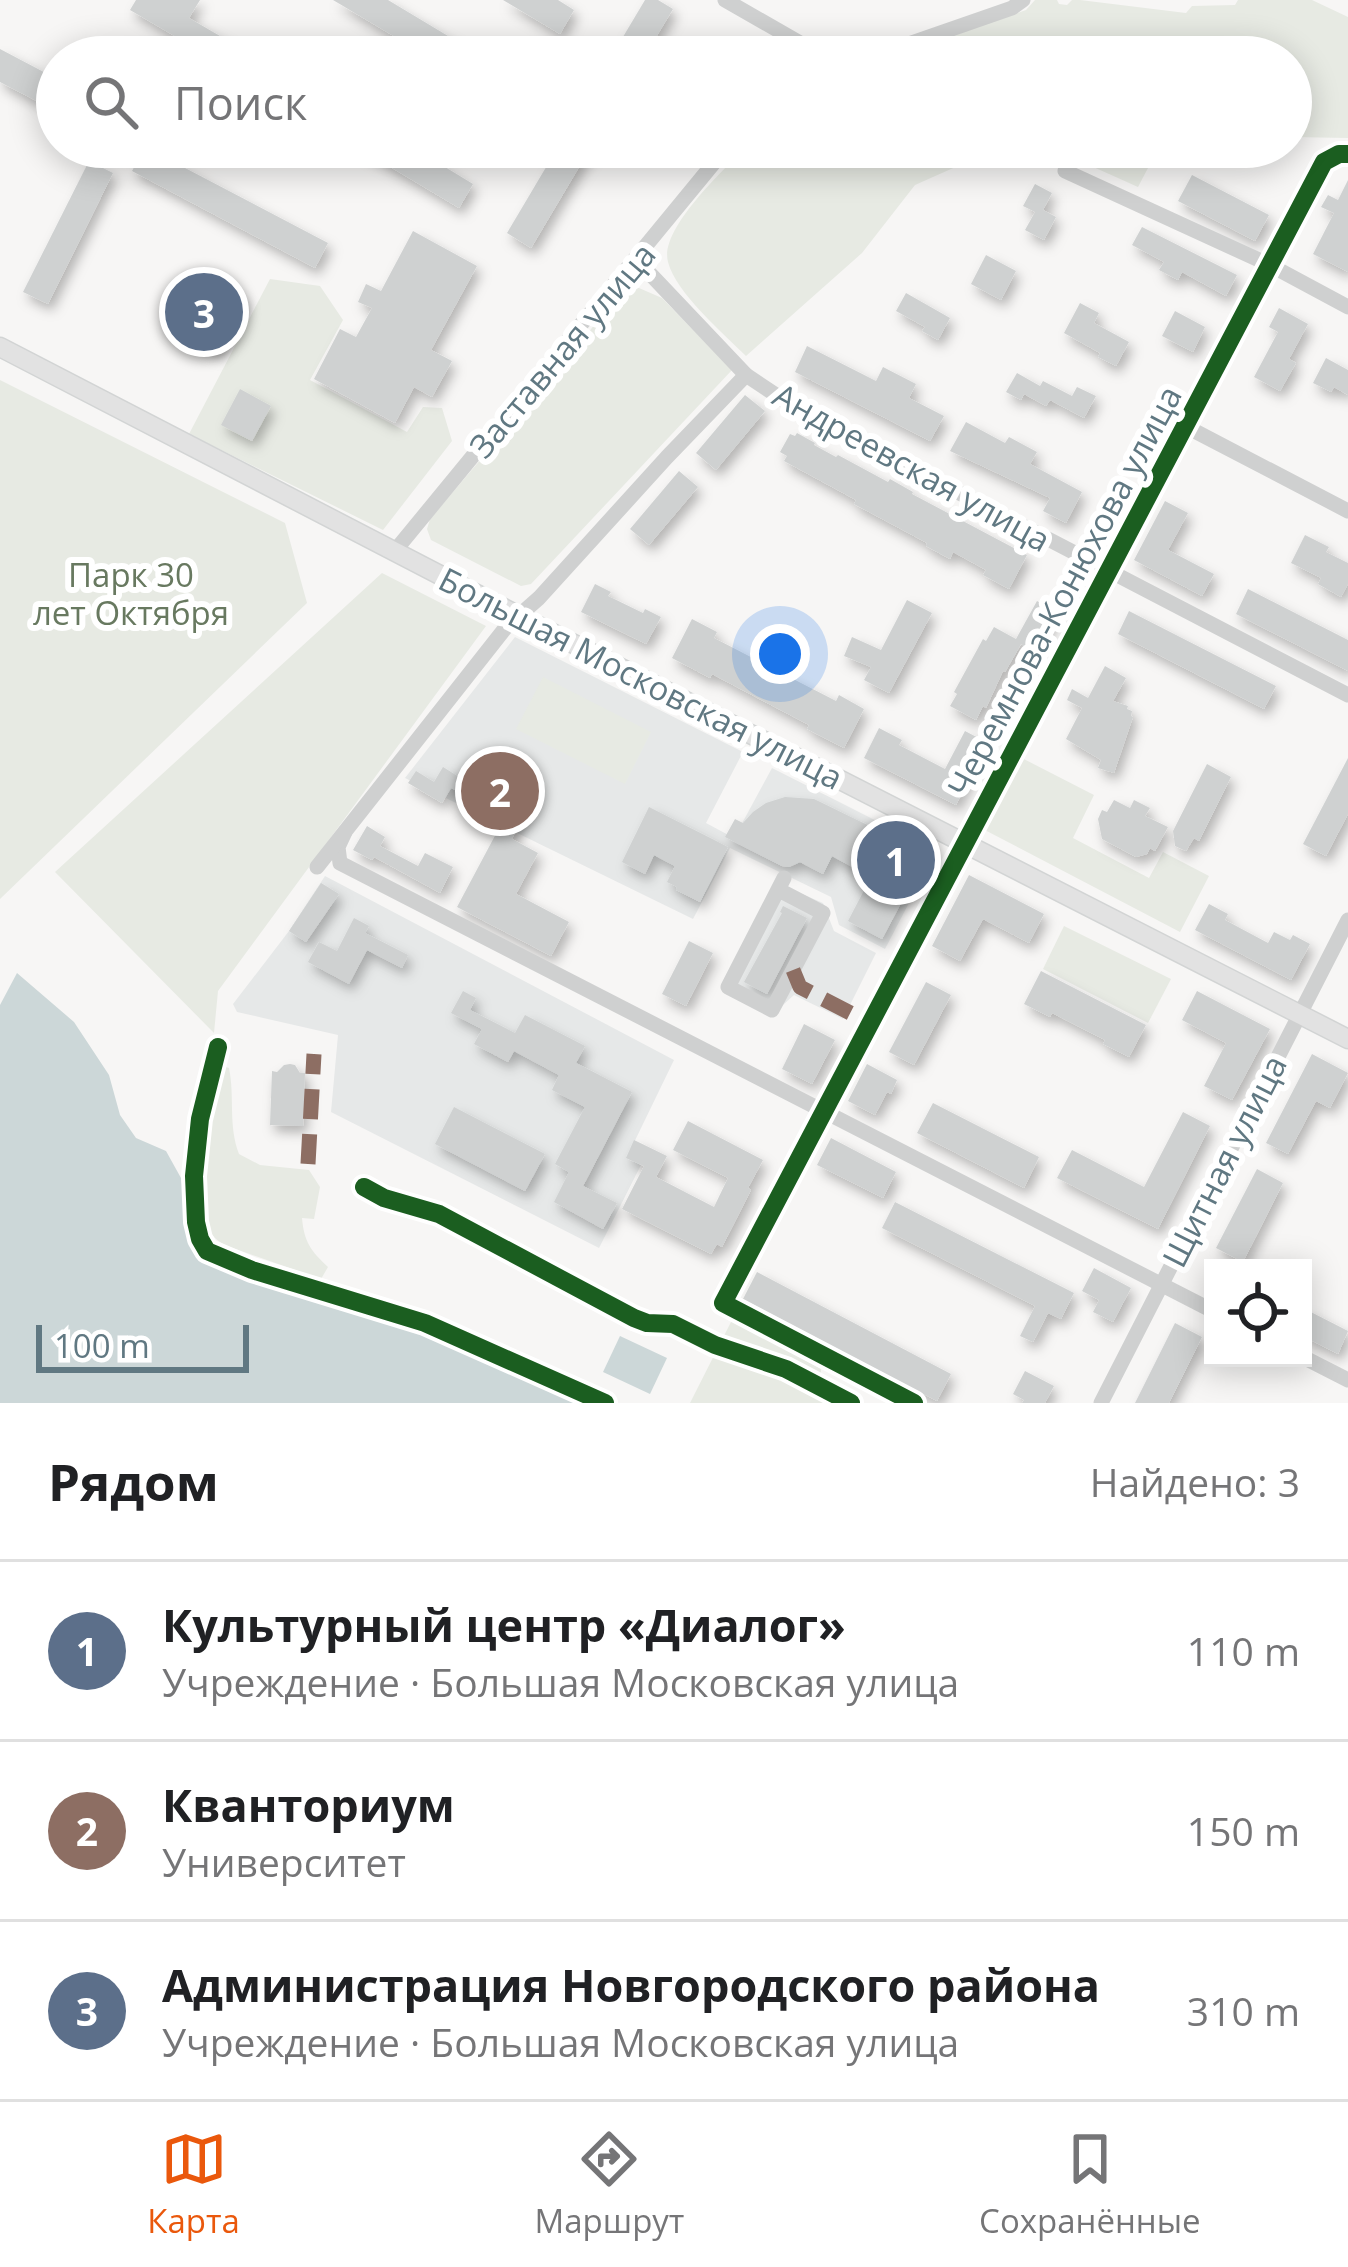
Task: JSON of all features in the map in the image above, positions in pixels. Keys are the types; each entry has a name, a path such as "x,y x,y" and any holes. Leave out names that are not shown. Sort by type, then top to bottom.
{"main road":[{"name":"Большая Московская улица","path":"0,347 1348,1039"}],"street":[{"path":"931,36 1023,0"},
{"path":"733,2 784,36"},
{"name":"Черемнова-Конюхова улица","path":"914,1403 723,1303 1324,162 1348,154"},
{"name":"Заставная улица","path":"394,552 711,168"},
{"path":"1065,171 1270,265 1348,307"},
{"name":"Андреевская улица","path":"638,260 746,375 794,407 1348,695"},
{"path":"317,867 507,626 539,598 746,375"},
{"path":"1185,426 1348,511"},
{"path":"346,832 338,848 340,862 1204,1306"},
{"path":"781,884 823,913 772,1010 728,987 781,884"},
{"name":"Щитная улица","path":"1101,1403 1348,920"},
{"path":"1312,1362 1348,1380"}],"shaded area":[{"path":"515,637 743,752 706,823 734,838 772,768 936,851 885,949 839,925 831,897 730,848 693,919 405,778"},
{"path":"325,876 674,1060 627,1157 641,1165 599,1248 331,1112 338,1035 237,1012 233,1004"},
{"path":"779,884 823,903 834,931 876,953 843,1019 794,995 774,1013 726,988"},
{"path":"17,973 74,1022 109,1075 120,1115 136,1138 166,1151 181,1178 193,1244 204,1259 412,1327 585,1403 0,1403 0,1005"},
{"path":"620,1336 667,1358 650,1394 603,1372"}],"green space":[{"path":"1035,0 1067,5 1080,0 1186,13 1192,6 1235,5 1238,0 1312,0 1348,17 1348,138 1312,137 1312,36 952,36 1026,10"},
{"path":"726,168 953,168 915,185 862,253 746,356 680,287 668,262 673,233"},
{"path":"1096,168 1148,168 1138,187"},
{"path":"270,279 320,286 343,320 310,380 407,432 423,407 442,408 452,441 383,530 189,434"},
{"path":"630,288 662,298 732,370 531,584 521,586 431,540 430,519 620,291"},
{"name":"Парк 30 лет Октября","path":"0,380 285,523 307,603 0,899"},
{"path":"382,573 486,626 218,991 214,1033 55,872"},
{"path":"543,677 651,732 625,784 516,729"},
{"path":"1016,755 1094,795 1073,838 1149,878 1163,852 1209,876 1180,932 979,827"},
{"path":"1064,926 1171,979 1148,1023 1043,969"},
{"path":"226,1067 239,1154 260,1165 309,1170 320,1187 314,1219 302,1218 309,1246 328,1267 321,1279 230,1247 209,1229 202,1193 205,1147 213,1101"},
{"path":"732,1320 821,1369 821,1390 844,1403 690,1403"}],"building":[{"path":"136,0 200,0 189,18 220,36 175,36 130,10"},
{"path":"333,0 388,0 448,36 394,36"},
{"path":"503,0 558,0 574,10 560,34"},
{"path":"645,0 658,0 673,9 657,36 624,36"},
{"path":"0,49 36,68 36,101 0,82"},
{"path":"85,168 113,173 48,304 23,292"},
{"path":"185,168 328,243 315,268 132,171"},
{"path":"392,168 447,168 473,184 459,208"},
{"path":"546,168 579,168 531,248 507,233"},
{"path":"1192,175 1269,215 1255,241 1178,201"},
{"path":"1348,180 1348,272 1313,254 1334,213 1321,207 1328,195 1338,200"},
{"path":"1035,184 1052,193 1043,210 1056,217 1044,240 1025,230 1035,212 1023,206"},
{"path":"1142,227 1237,275 1226,296 1182,272 1178,280 1159,270 1164,262 1132,245"},
{"path":"413,231 477,266 431,350 452,361 432,397 414,387 395,423 314,379 340,329 356,337 372,308 358,302 366,284 381,291"},
{"path":"986,255 1016,271 1001,300 971,284"},
{"path":"191,271 245,299 217,353 163,325"},
{"path":"906,293 950,318 938,340 896,311"},
{"path":"1080,303 1099,313 1094,323 1129,342 1116,366 1064,333"},
{"path":"1279,308 1308,324 1289,359 1296,363 1280,391 1254,377 1278,332 1269,327"},
{"path":"1175,311 1205,327 1193,352 1162,336"},
{"path":"807,346 876,381 883,367 916,384 909,398 944,416 930,441 795,372"},
{"path":"1326,358 1348,370 1348,395 1313,383"},
{"path":"1017,373 1072,396 1077,387 1096,396 1084,418 1050,400 1046,406 1024,394 1021,400 1006,392"},
{"path":"240,389 271,406 252,441 221,425"},
{"path":"745,395 765,411 716,470 696,453"},
{"path":"966,422 1005,443 1009,437 1037,452 1030,464 1082,492 1066,523 1043,511 1050,498 950,451"},
{"path":"797,433 1027,555 1009,589 983,575 986,570 953,552 950,559 784,461 787,456 780,452 790,434"},
{"path":"679,471 698,487 649,545 630,529"},
{"path":"1165,501 1188,513 1168,550 1214,574 1202,596 1134,560"},
{"path":"1305,535 1348,563 1348,584 1341,597 1318,584 1321,578 1291,563"},
{"path":"595,584 611,592 608,596 661,617 646,644 581,612"},
{"path":"1248,589 1348,640 1348,671 1236,614"},
{"path":"907,600 932,613 889,693 864,680 871,667 844,656 852,637 881,650"},
{"path":"1037,601 1057,613 1036,652 1021,644 976,720 950,706 983,639 994,627 1016,639"},
{"path":"1129,611 1276,686 1264,709 1118,634"},
{"path":"692,619 717,632 714,638 836,701 839,695 864,709 844,748 712,674 710,678 672,658"},
{"path":"1105,666 1126,678 1113,701 1128,706 1133,717 1114,773 1098,768 1101,760 1066,739 1082,708 1067,700 1072,689 1088,698"},
{"path":"879,728 902,740 899,745 945,769 965,731 988,743 956,805 864,758"},
{"path":"1348,758 1348,814 1326,856 1303,844"},
{"path":"482,761 536,787 512,839 538,853 516,894 569,922 551,956 457,907 506,815 451,788 442,803 408,783 416,771 434,782 443,767 470,784"},
{"path":"1207,764 1231,777 1199,841 1194,838 1186,851 1175,846 1173,831"},
{"path":"785,797 814,799 927,854 882,939 848,921 871,877 832,856 823,874 800,862 782,866 725,837 735,819 743,823 766,803"},
{"path":"1114,800 1130,808 1134,800 1150,808 1145,816 1168,827 1155,851 1150,848 1136,857 1102,839 1098,819"},
{"path":"649,807 728,847 700,902 667,882 675,866 654,855 645,874 622,862"},
{"path":"367,826 385,837 380,846 418,866 425,853 453,867 440,893 353,850"},
{"path":"969,875 1044,914 1029,943 983,919 960,961 932,946"},
{"path":"321,883 339,894 306,942 289,931"},
{"path":"1209,904 1228,914 1225,920 1268,943 1274,932 1310,944 1291,980 1195,930"},
{"path":"783,906 807,918 767,994 744,982"},
{"path":"354,918 369,926 365,933 408,955 402,968 367,950 349,984 308,962 319,942 337,951"},
{"path":"689,941 713,953 686,1006 662,994"},
{"path":"1041,971 1146,1025 1129,1057 1052,1013 1050,1017 1024,1004"},
{"path":"926,982 951,995 914,1065 889,1052"},
{"path":"463,991 476,998 470,1010 515,1033 525,1015 585,1046 576,1063 632,1092 583,1186 617,1203 603,1229 554,1202 569,1172 555,1164 585,1107 552,1090 559,1075 514,1051 508,1062 474,1044 482,1029 451,1013"},
{"path":"1197,991 1270,1029 1232,1100 1204,1086 1226,1043 1182,1020"},
{"path":"804,1024 835,1040 812,1084 782,1069"},
{"path":"1312,1054 1348,1073 1330,1108 1316,1101 1288,1154 1266,1143"},
{"path":"290,1064 305,1073 303,1126 270,1125 272,1071"},
{"path":"867,1064 897,1080 875,1115 848,1101"},
{"path":"933,1103 1039,1157 1024,1188 917,1133"},
{"path":"454,1107 545,1154 525,1191 435,1144"},
{"path":"1183,1112 1210,1126 1158,1229 1057,1178 1072,1150 1144,1187"},
{"path":"688,1121 763,1160 722,1247 717,1244 711,1254 622,1209 644,1166 626,1158 634,1140 667,1156 656,1177 714,1207 728,1178 673,1150"},
{"path":"831,1138 896,1172 883,1198 817,1165"},
{"path":"1257,1169 1283,1183 1245,1259 1216,1248"},
{"path":"895,1202 1074,1293 1061,1319 1048,1313 1033,1342 1020,1336 1035,1306 882,1228"},
{"path":"1094,1268 1131,1288 1113,1322 1093,1312 1099,1300 1082,1291"},
{"path":"757,1272 951,1374 937,1401 743,1299"},
{"path":"1312,1313 1348,1331 1338,1354 1312,1341"},
{"path":"1175,1323 1202,1337 1169,1403 1135,1403"},
{"path":"1025,1371 1054,1386 1045,1403 1022,1403 1013,1394"}],"marked path":[{"path":"793,970 800,987 856,1016"},
{"path":"308,1164 314,1054"}],"cycle path":[{"path":"914,1403 723,1303 1324,162 1348,154"},
{"path":"218,1047 200,1119 194,1176 196,1222 207,1251 252,1270 425,1323 605,1403"},
{"path":"364,1187 439,1214 634,1318 673,1324 715,1345 786,1369 851,1403"}],"place":[{"name":"Администрация Новгородского района","path":"204,312"},
{"name":"Кванториум","path":"500,791"},
{"name":"Культурный центр «Диалог»","path":"896,860"}]}
